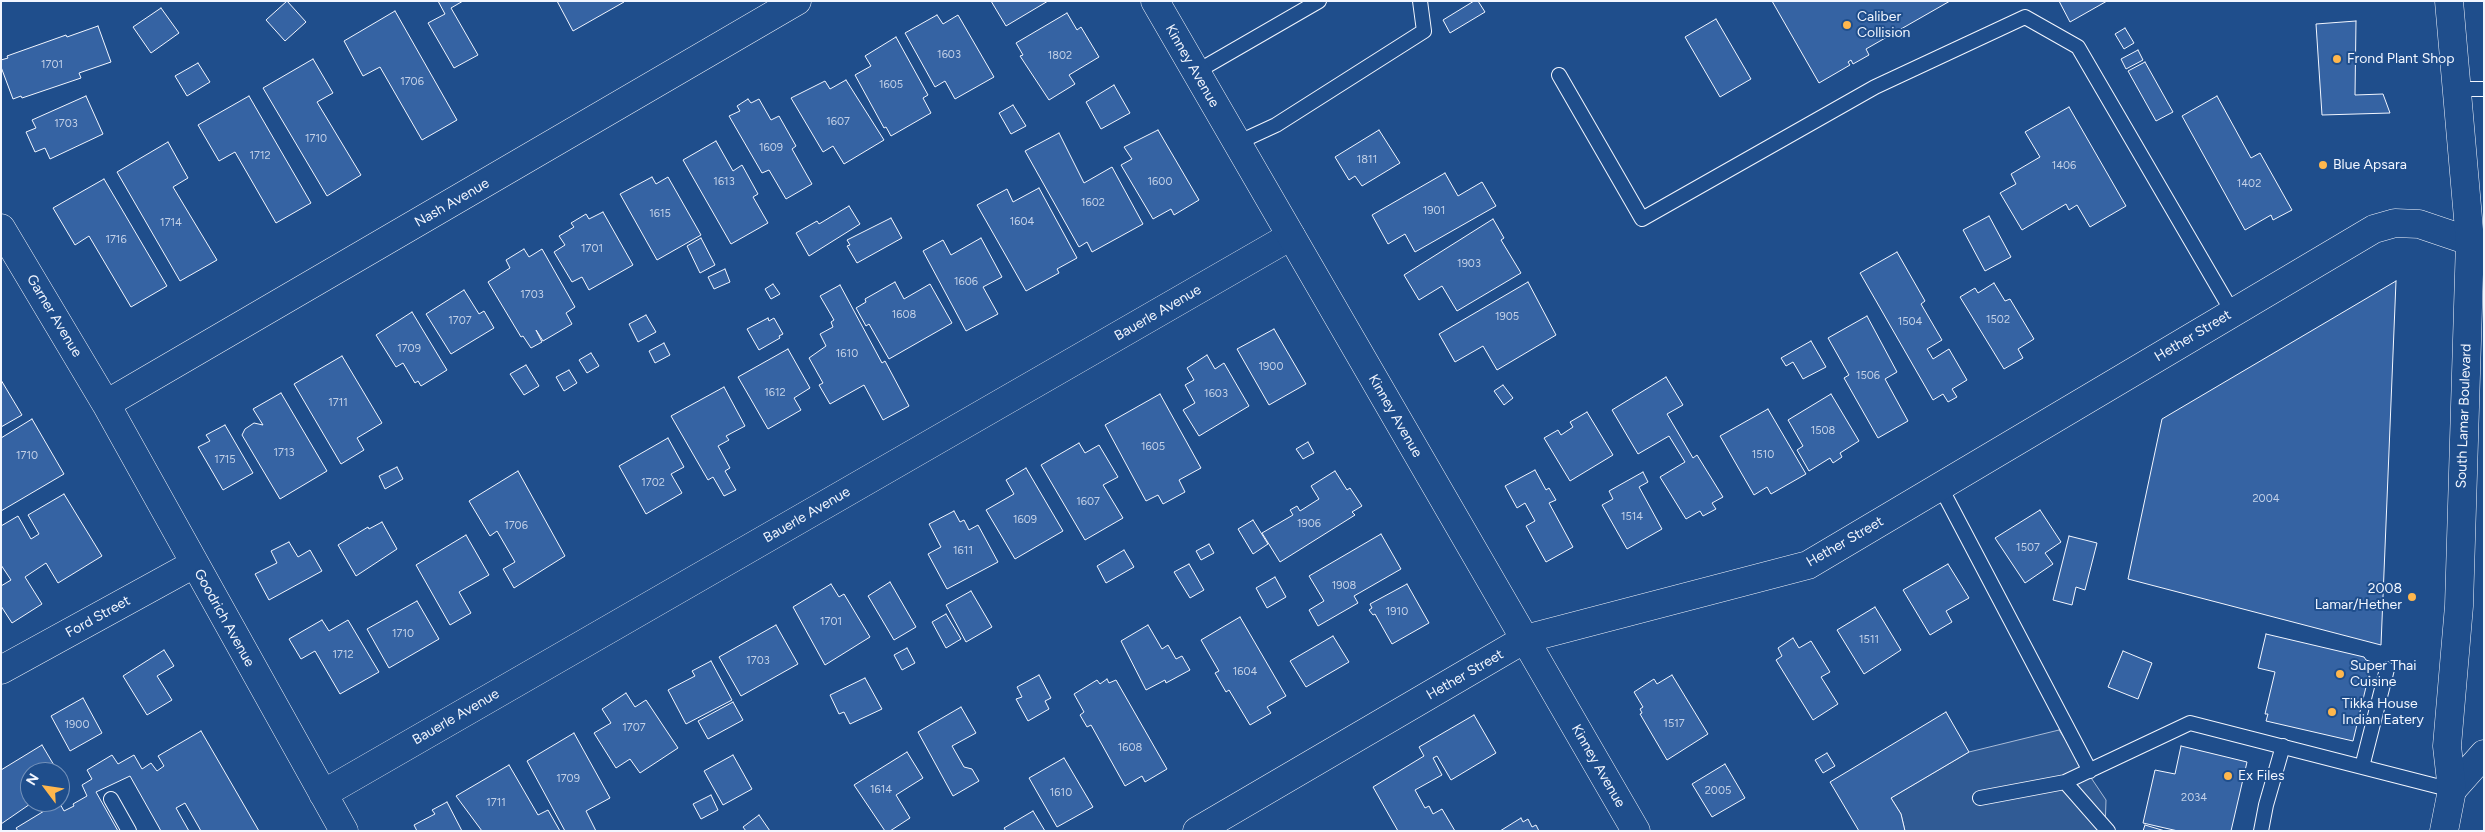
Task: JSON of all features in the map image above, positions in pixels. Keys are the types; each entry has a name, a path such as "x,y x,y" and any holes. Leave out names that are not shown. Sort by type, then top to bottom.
{"street":[{"name":"Nash Avenue","path":"106,404 797,1"},
{"name":"Kinney Avenue","path":"1155,1 1636,831"},
{"name":"South Lamar Boulevard","path":"2448,830 2452,790 2447,746 2459,606 2477,243 2457,89 2449,1"},
{"name":"Hether Street","path":"1198,831 1525,639 1808,565 2374,229 2388,225 2419,224 2477,243"},
{"name":"Garner Avenue","path":"1,228 106,404"},
{"name":"Bauerle Avenue","path":"323,794 1291,236"},
{"name":"Goodrich Avenue","path":"106,404 344,831"},
{"name":"Ford Street","path":"1,670 194,564"},
{"path":"2452,790 2484,754"}],"lane":[{"path":"1196,72 1319,1"},
{"path":"1237,143 1276,125 1424,31 1420,1"},
{"path":"1559,75 1642,219 1875,87 2025,17 2078,47 2232,313"},
{"path":"2457,89 2484,89"},
{"path":"1940,486 2090,770"},
{"path":"2362,766 2387,669"},
{"path":"1980,798 2065,782 2190,723 2452,790"},
{"path":"2261,831 2266,805 2283,746"},
{"path":"2065,782 2108,831"},
{"path":"111,799 130,831"}],"shaded area":[{"path":"2059,730 2106,800 2105,831 1905,831 1901,814 1891,798 1969,752"}],"building":[{"path":"287,1 306,22 285,41 266,20"},
{"path":"438,1 463,1 451,8 478,55 454,68 428,23 445,14"},
{"path":"557,1 623,1 624,2 573,31"},
{"path":"991,1 1048,1 1006,26"},
{"path":"1474,1 1478,1 1485,12 1450,33 1443,20"},
{"name":"Caliber Collision","path":"1772,1 1950,1 1866,49 1869,55 1853,64 1851,60 1848,62 1850,65 1819,83"},
{"path":"2059,1 2107,1 2070,22"},
{"path":"161,8 179,33 151,53 133,27"},
{"path":"395,11 457,120 422,140 380,67 363,76 344,41"},
{"path":"1067,13 1077,30 1081,27 1099,57 1069,75 1075,84 1049,100 1020,56 1023,55 1016,43"},
{"path":"937,15 943,24 958,15 994,77 955,99 945,81 935,87 905,33"},
{"path":"1716,19 1751,79 1720,97 1685,37"},
{"name":"Frond Plant Shop","path":"2356,21 2355,95 2383,94 2390,113 2322,115 2316,24"},
{"path":"98,26 111,62 79,73 81,78 22,98 21,96 13,99 1,67 1,60 8,58 7,56 66,35 67,37"},
{"path":"2125,28 2134,43 2124,49 2115,34"},
{"path":"896,37 928,95 923,98 931,113 891,136 886,127 884,128 855,75 871,66 865,56"},
{"path":"2138,50 2143,60 2126,69 2121,59"},
{"path":"313,59 333,93 317,102 361,175 327,196 263,88"},
{"path":"2145,62 2173,112 2156,121 2128,71"},
{"path":"198,63 210,82 187,96 175,76"},
{"path":"846,80 884,140 844,164 833,146 823,152 791,98 825,81 830,89"},
{"path":"1114,85 1130,113 1101,129 1086,102"},
{"path":"86,96 103,134 50,159 45,148 35,152 26,132 36,128 32,120"},
{"path":"249,96 311,203 276,223 235,152 219,161 198,125"},
{"path":"2217,96 2251,158 2260,153 2292,210 2273,220 2271,215 2245,230 2182,116"},
{"path":"748,99 751,103 759,99 771,120 779,116 796,146 792,149 812,184 786,199 769,170 762,173 729,116 740,111 737,106"},
{"path":"1013,105 1026,126 1011,134 999,113"},
{"path":"2069,107 2126,206 2090,227 2077,205 2069,210 2066,204 2022,230 2000,193 2016,184 2011,174 2040,157 2025,132"},
{"path":"1158,130 1199,200 1174,215 1171,209 1153,219 1121,165 1132,159 1124,147"},
{"path":"1379,130 1400,163 1362,186 1355,176 1349,180 1335,157"},
{"path":"1059,133 1084,183 1112,167 1143,224 1092,252 1087,242 1079,247 1025,151"},
{"path":"716,141 733,171 742,165 758,194 753,197 768,223 731,244 683,160"},
{"path":"168,142 188,178 173,187 217,260 180,281 117,172"},
{"path":"1445,173 1458,196 1482,182 1496,206 1415,252 1405,234 1388,244 1372,215"},
{"path":"652,177 656,184 668,177 701,235 657,260 620,194"},
{"path":"104,179 167,286 131,307 89,236 75,245 53,208"},
{"path":"1039,188 1077,258 1057,269 1059,273 1026,291 977,205 1007,189 1013,202"},
{"path":"849,206 860,224 809,256 796,233 817,221 819,224"},
{"path":"603,212 633,265 589,290 582,277 572,282 554,252 565,245 559,236 574,227 571,223 586,214 589,219"},
{"path":"1989,216 2011,257 1985,271 1963,230"},
{"path":"891,218 902,238 857,263 847,246 850,245 847,240"},
{"path":"1493,219 1504,238 1501,240 1521,273 1457,311 1442,286 1419,300 1404,275"},
{"path":"701,238 715,265 700,273 687,246"},
{"path":"981,238 1002,277 983,287 998,314 966,331 923,251 943,240 951,255"},
{"path":"524,249 529,257 542,249 575,307 566,313 572,324 543,341 536,330 542,342 531,348 523,336 521,337 488,282 510,268 506,260"},
{"path":"1897,252 1925,301 1921,304 1942,340 1927,349 1933,359 1949,349 1967,380 1952,389 1957,397 1948,402 1943,394 1933,400 1860,273"},
{"path":"725,269 730,282 714,289 708,277"},
{"path":"2396,281 2381,645 2128,579 2162,419"},
{"path":"895,282 904,299 930,284 952,323 889,359 869,324 866,326 856,308 866,302 865,299"},
{"path":"1528,282 1556,335 1497,370 1483,346 1455,362 1439,334"},
{"path":"1994,283 2005,301 2010,299 2034,339 2018,349 2023,358 2004,369 1960,297 1975,288 1978,293"},
{"path":"773,284 780,294 771,299 765,289"},
{"path":"840,285 882,363 885,361 909,406 883,420 864,385 830,404 819,385 823,383 809,358 826,346 820,334 833,327 831,322 834,320 820,296"},
{"path":"464,290 479,314 484,311 494,328 451,354 426,314"},
{"path":"412,312 447,370 421,386 418,381 415,383 403,363 396,367 376,335"},
{"path":"646,315 656,332 638,342 629,324"},
{"path":"1867,316 1897,372 1885,379 1908,421 1878,438 1844,378 1849,375 1828,338"},
{"path":"768,318 769,321 774,318 783,334 779,336 780,338 759,350 747,329"},
{"path":"1274,329 1306,384 1269,405 1237,349"},
{"path":"1811,341 1826,367 1803,379 1793,362 1786,366 1781,358"},
{"path":"664,343 670,355 655,363 649,351"},
{"path":"788,349 810,388 794,398 801,410 768,429 738,377"},
{"path":"591,353 599,366 587,373 579,360"},
{"path":"1207,355 1215,369 1224,363 1249,406 1199,436 1183,410 1195,403 1185,385 1194,380 1187,368"},
{"path":"342,356 382,423 357,438 364,450 341,464 294,384"},
{"path":"526,365 539,386 524,395 510,374"},
{"path":"569,370 577,383 564,391 556,377"},
{"path":"1666,377 1683,405 1667,414 1693,458 1697,455 1723,497 1712,503 1716,509 1703,516 1700,511 1686,519 1660,477 1685,462 1669,436 1638,454 1612,410"},
{"path":"1,380 22,415 1,427"},
{"path":"1503,385 1513,398 1504,405 1494,391"},
{"path":"724,387 745,426 726,436 729,440 718,446 730,468 725,471 736,490 724,496 713,477 708,480 671,416"},
{"path":"281,393 327,471 280,499 242,435 245,429 254,423 263,425 253,409"},
{"path":"1160,394 1201,468 1179,480 1185,492 1163,504 1158,495 1146,501 1105,425"},
{"path":"1831,394 1859,441 1840,453 1842,457 1833,463 1830,458 1809,471 1797,450 1803,446 1788,420"},
{"path":"1768,409 1806,474 1771,494 1767,487 1754,495 1720,436"},
{"path":"1587,412 1613,455 1570,481 1544,438 1558,430 1561,435 1573,427 1570,422"},
{"path":"32,419 64,474 1,511 1,438"},
{"path":"225,425 253,473 223,490 198,447 210,441 206,435"},
{"path":"668,438 684,467 671,474 682,493 646,514 619,466"},
{"path":"1308,442 1314,453 1303,459 1296,449"},
{"path":"1079,443 1085,453 1099,445 1118,477 1103,485 1123,518 1085,540 1041,465"},
{"path":"397,467 403,479 385,489 379,476"},
{"path":"1026,468 1063,531 1015,559 986,510 1014,494 1006,480"},
{"path":"1535,470 1546,490 1549,488 1556,500 1549,503 1573,547 1546,562 1526,526 1535,521 1525,503 1517,508 1505,486"},
{"path":"518,471 565,556 514,588 503,569 515,562 497,531 490,536 469,501"},
{"path":"1335,471 1347,490 1350,488 1362,506 1352,512 1355,515 1280,562 1262,533 1293,515 1290,510 1297,506 1300,511 1319,499 1311,486"},
{"path":"1643,472 1648,482 1639,487 1662,529 1627,549 1602,505 1613,499 1609,491"},
{"path":"64,494 102,556 58,583 46,563 25,577 42,604 12,623 1,606 1,586 11,580 1,565 1,526 18,516 31,539 39,534 28,515"},
{"path":"2040,510 2061,542 2045,553 2053,564 2025,583 1995,538"},
{"path":"954,511 960,522 964,520 969,530 978,525 998,562 947,589 928,554 941,547 929,524"},
{"path":"1253,520 1268,544 1253,554 1238,529"},
{"path":"382,522 397,549 356,576 338,545 368,527 369,529"},
{"path":"1381,534 1401,569 1354,596 1358,603 1318,626 1309,610 1324,601 1309,576"},
{"path":"466,535 489,575 459,592 471,613 450,625 416,565"},
{"path":"2069,536 2097,543 2085,590 2076,587 2072,605 2053,600"},
{"path":"289,542 298,557 310,550 322,571 269,600 255,574 277,563 271,551"},
{"path":"1209,544 1214,553 1201,560 1196,551"},
{"path":"1124,550 1134,567 1106,583 1097,566"},
{"path":"1189,564 1204,590 1190,598 1174,572"},
{"path":"1948,564 1969,598 1946,611 1952,622 1930,635 1903,590"},
{"path":"1275,577 1286,597 1267,608 1256,588"},
{"path":"890,582 916,627 894,640 868,596"},
{"path":"831,584 839,597 844,594 870,637 825,665 793,607"},
{"path":"1407,584 1429,623 1392,644 1375,614 1373,615 1369,610 1372,608 1370,604"},
{"path":"971,591 992,627 966,642 946,605"},
{"path":"417,601 439,639 389,668 367,629"},
{"path":"1875,607 1901,650 1864,674 1837,630"},
{"path":"946,614 961,639 946,648 932,622"},
{"path":"1240,617 1286,696 1267,707 1271,713 1250,725 1229,690 1226,692 1215,673 1219,671 1201,640"},
{"path":"322,620 329,631 348,620 379,672 340,694 315,651 301,659 289,639"},
{"path":"776,625 798,664 741,696 719,657"},
{"path":"1148,625 1162,649 1168,645 1176,659 1182,656 1190,670 1166,683 1165,680 1146,690 1121,641"},
{"path":"2266,634 2364,657 2372,662 2353,741 2266,721 2268,714 2265,714 2275,672 2258,668"},
{"path":"1333,636 1349,662 1306,687 1290,661"},
{"path":"1793,638 1799,648 1811,641 1830,672 1821,677 1838,704 1813,720 1776,660 1782,656 1778,648"},
{"path":"907,648 915,663 902,670 894,655"},
{"path":"164,650 174,666 157,676 172,700 147,715 123,676"},
{"path":"2123,651 2152,663 2138,699 2108,687"},
{"path":"711,661 732,700 686,724 668,690 695,676 692,671"},
{"path":"1039,675 1051,698 1045,701 1049,709 1028,721 1016,699 1022,697 1017,687"},
{"path":"1672,675 1708,734 1667,760 1640,714 1642,713 1640,709 1643,707 1634,692 1654,679 1657,684"},
{"path":"865,678 882,709 850,724 844,712 839,714 830,695"},
{"path":"1107,679 1109,683 1116,680 1167,769 1145,782 1142,776 1125,786 1091,725 1087,727 1080,715 1084,712 1074,694 1097,680 1100,684"},
{"path":"626,693 635,707 646,700 678,748 640,773 630,759 616,768 594,733 611,723 602,709"},
{"path":"83,698 102,733 70,751 51,716"},
{"path":"733,702 743,720 708,739 698,721"},
{"path":"961,707 976,733 952,746 964,767 972,769 979,781 953,796 918,732"},
{"path":"1946,712 1969,752 1891,798 1901,814 1905,831 1859,831 1830,782"},
{"path":"1474,715 1496,753 1451,780 1437,756 1433,758 1442,775 1415,790 1425,808 1429,806 1433,814 1442,809 1455,831 1398,831 1373,787 1424,756 1419,747"},
{"path":"201,731 259,831 201,831 185,803 176,808 189,831 161,831 130,776 96,792 118,831 18,831 16,828 42,812 70,812 70,808 74,806 73,804 87,796 82,785 92,779 87,770 112,755 118,764 134,755 142,769 151,763 157,771 164,766 158,756"},
{"path":"574,733 610,798 586,811 596,831 565,831 527,761"},
{"path":"42,745 52,762 20,762 20,811 1,824 1,770"},
{"path":"2181,746 2247,762 2231,831 2178,831 2143,823 2155,770 2175,774"},
{"path":"907,752 923,778 896,795 910,818 890,831 885,831 854,785"},
{"path":"1827,753 1835,766 1823,773 1815,760"},
{"path":"733,755 752,789 723,805 704,771"},
{"path":"1064,758 1093,807 1057,827 1029,778"},
{"path":"1725,764 1745,798 1712,817 1692,784"},
{"path":"509,765 538,815 548,810 560,831 482,831 456,796"},
{"path":"711,795 718,810 701,819 693,804"},
{"path":"447,802 462,831 417,831 414,825 435,814 432,810"},
{"path":"1033,811 1045,831 1006,831 1004,828"},
{"path":"759,815 770,831 746,831 743,827"},
{"path":"1521,818 1523,822 1528,819 1532,827 1536,825 1539,831 1500,831"},
{"path":"2145,825 2165,831 2143,831"}],"place":[{"name":"Caliber Collision","path":"1847,25"},
{"name":"Frond Plant Shop","path":"2337,59"},
{"name":"Blue Apsara","path":"2323,165"},
{"name":"2008 Lamar/Hether","path":"2412,597"},
{"name":"Super Thai Cuisine","path":"2340,674"},
{"name":"Tikka House Indian Eatery","path":"2332,712"},
{"name":"Ex Files","path":"2228,776"}]}
